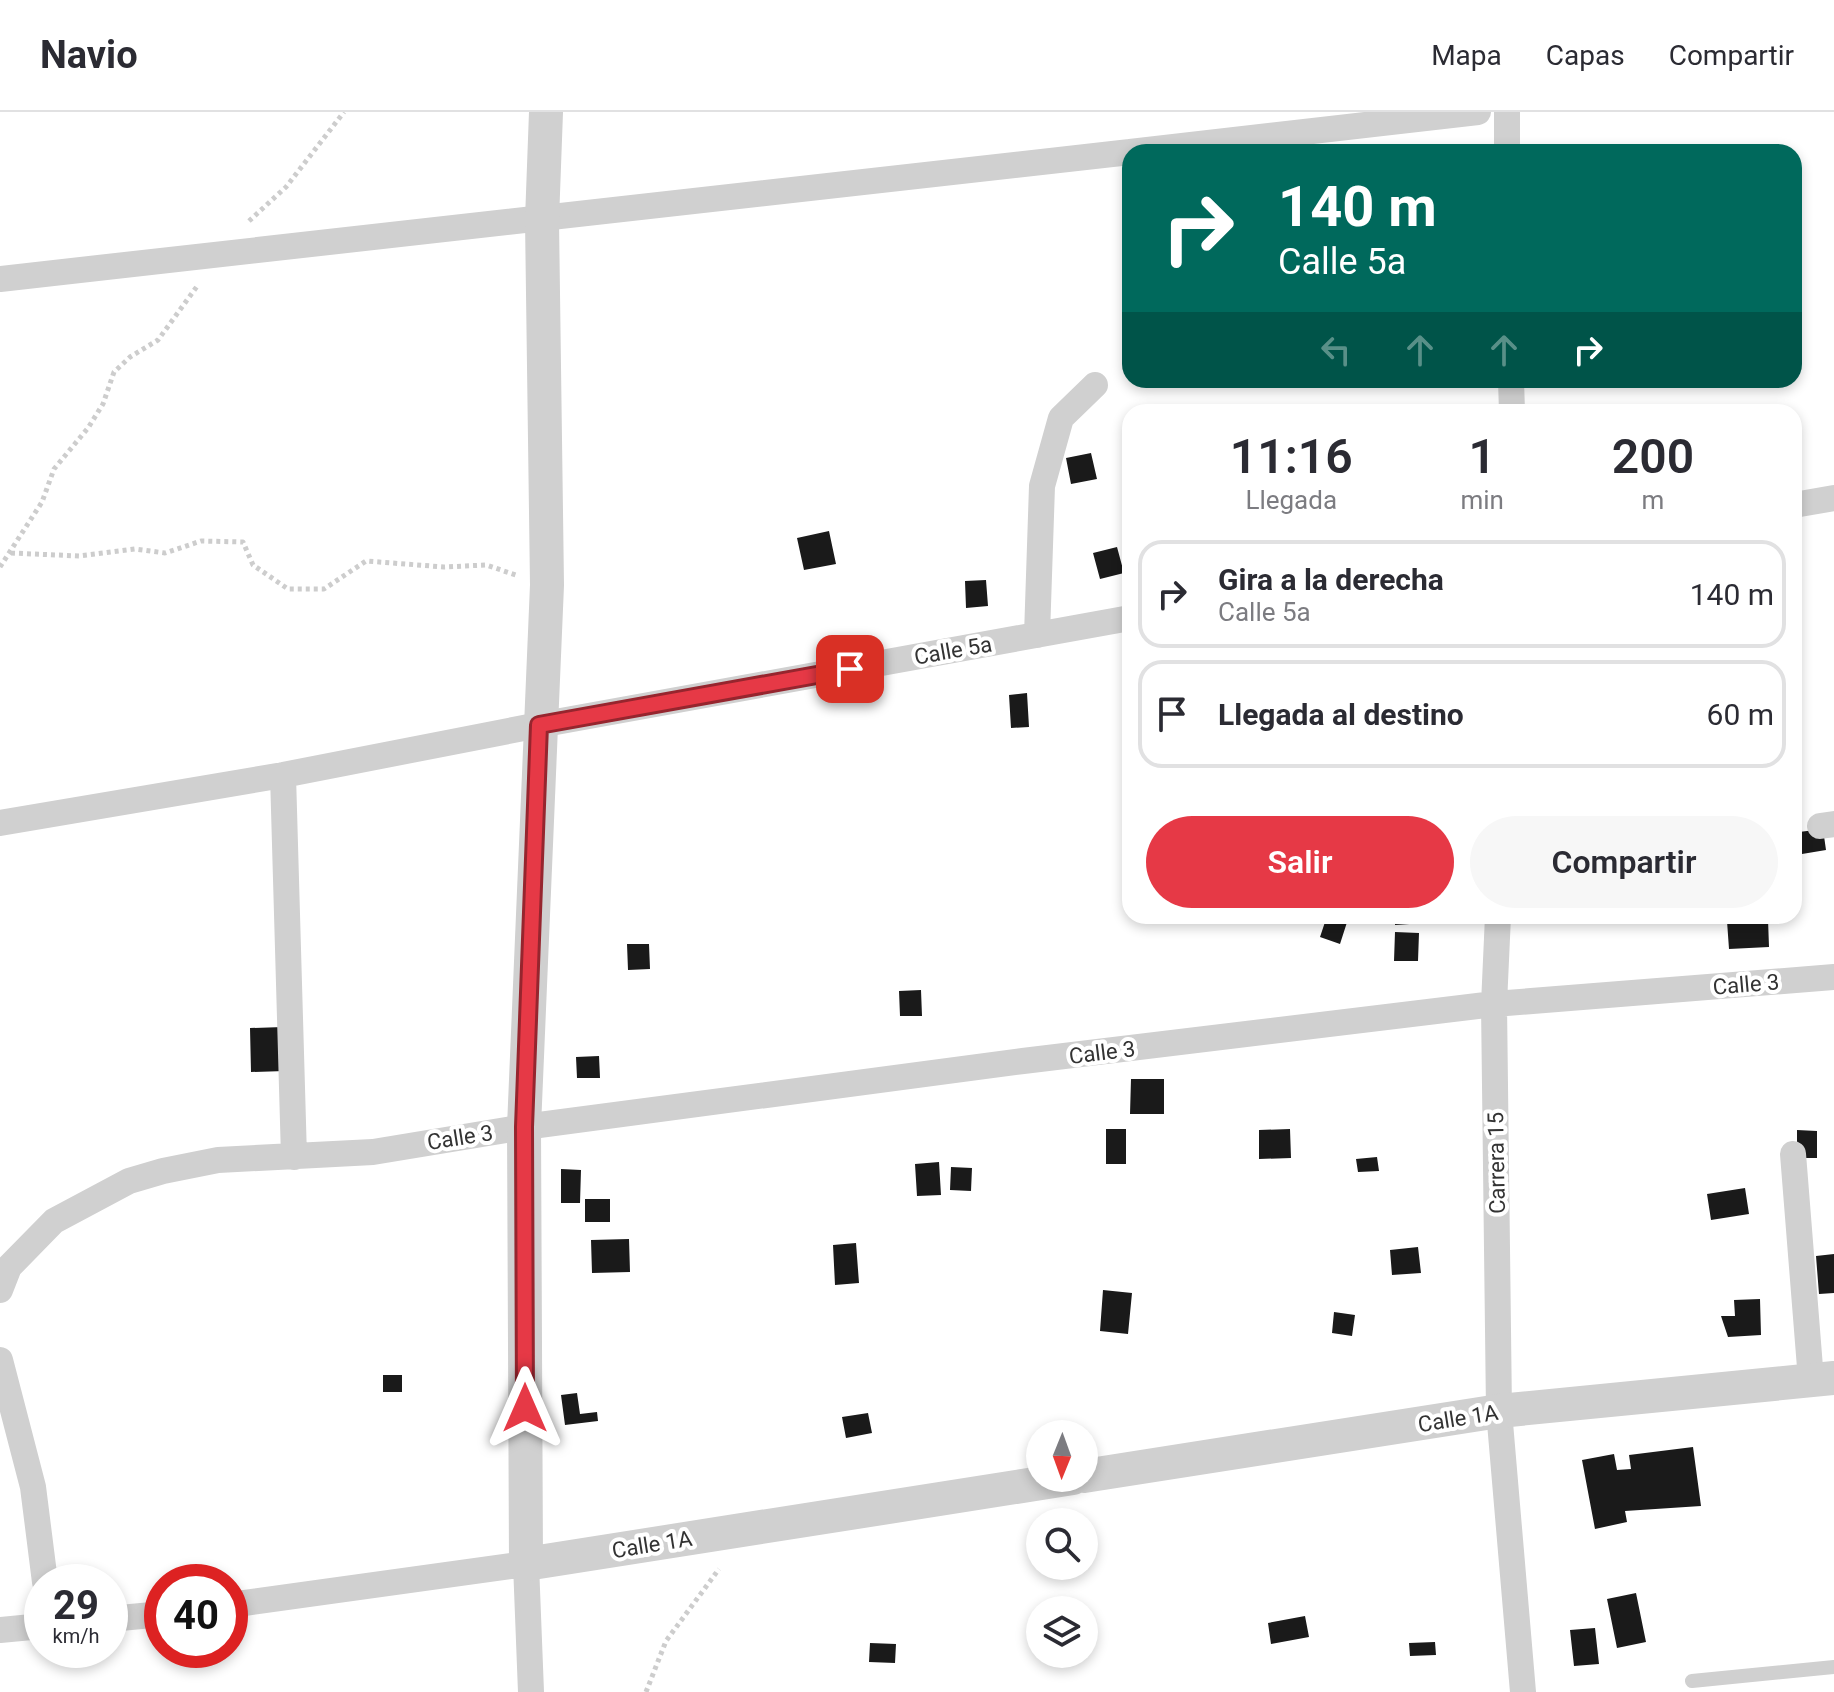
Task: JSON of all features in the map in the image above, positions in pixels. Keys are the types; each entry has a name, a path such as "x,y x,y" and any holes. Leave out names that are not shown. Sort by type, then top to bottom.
{"street":[{"path":"531,1692 526,1564 524,1127 547,585 542,220 546,112"},
{"path":"1200,144 1478,112"},
{"path":"1507,112 1507,144"},
{"path":"0,279 1122,153"},
{"path":"1037,635 1042,486 1061,418 1095,385"},
{"path":"1802,504 1834,498"},
{"name":"Calle 5a","path":"0,823 283,775 539,725 1122,619"},
{"path":"283,775 294,1157"},
{"name":"Carrera 15","path":"1498,924 1494,1004 1499,1411 1523,1692"},
{"name":"Calle 3","path":"0,1290 9,1267 54,1221 129,1181 218,1160 373,1152 524,1127 1039,1059 1494,1004 1834,977"},
{"path":"1793,1154 1822,1379"},
{"path":"0,1360 33,1487 43,1564"},
{"name":"Calle 1A","path":"1098,1474 1499,1411 1822,1379"},
{"name":"Calle 1A","path":"248,1603 526,1564 1026,1485"},
{"path":"0,1630 24,1628"}],"lane":[{"path":"1692,1681 1834,1667"}],"path":[{"path":"0,567 42,502 54,469 88,428 103,404 114,372 130,357 158,340 219,255 259,210 286,187 344,112"},
{"path":"11,553 79,556 135,549 165,553 201,541 243,542 253,565 288,589 324,589 366,561 444,567 486,565 547,585"},
{"path":"646,1692 666,1641 748,1529"}],"building":[{"path":"1091,453 1097,479 1071,484 1066,458"},
{"path":"829,531 836,564 804,570 797,538"},
{"path":"1117,547 1122,574 1100,579 1093,553"},
{"path":"986,580 988,606 966,608 965,581"},
{"path":"1027,693 1029,727 1011,728 1009,695"},
{"path":"1823,829 1826,850 1802,854 1802,832"},
{"path":"1324,924 1346,924 1340,944 1320,937"},
{"path":"1727,924 1768,924 1769,947 1729,949"},
{"path":"1395,932 1419,933 1418,961 1394,961"},
{"path":"627,944 649,944 650,969 628,970"},
{"path":"921,990 922,1016 900,1016 899,991"},
{"path":"283,1027 285,1071 251,1072 250,1028"},
{"path":"599,1056 600,1078 577,1078 576,1057"},
{"path":"1131,1079 1164,1079 1164,1114 1130,1114"},
{"path":"1106,1129 1126,1129 1126,1164 1106,1164"},
{"path":"1290,1129 1291,1158 1259,1159 1259,1130"},
{"path":"1797,1130 1817,1131 1817,1158 1797,1158"},
{"path":"1377,1157 1379,1171 1358,1172 1356,1159"},
{"path":"939,1162 941,1195 917,1196 915,1164"},
{"path":"951,1167 972,1168 971,1191 950,1190"},
{"path":"561,1169 581,1170 580,1203 561,1203"},
{"path":"1745,1188 1749,1214 1711,1220 1707,1194"},
{"path":"585,1199 610,1199 610,1222 585,1222"},
{"path":"629,1239 630,1272 592,1273 591,1240"},
{"path":"856,1243 859,1283 835,1285 833,1245"},
{"path":"1418,1247 1421,1273 1392,1275 1390,1250"},
{"path":"1834,1254 1834,1293 1819,1294 1816,1256"},
{"path":"1103,1290 1132,1293 1128,1334 1100,1331"},
{"path":"1760,1299 1761,1335 1728,1337 1721,1316 1735,1316 1734,1300"},
{"path":"1334,1312 1355,1315 1352,1336 1332,1333"},
{"path":"383,1375 402,1375 402,1392 383,1392"},
{"path":"577,1393 580,1414 597,1412 598,1421 565,1425 561,1395"},
{"path":"868,1413 872,1433 846,1438 842,1417"},
{"path":"1693,1447 1701,1506 1625,1511 1627,1522 1595,1529 1582,1460 1614,1454 1617,1470 1631,1469 1629,1455"},
{"path":"1636,1593 1646,1642 1617,1648 1607,1599"},
{"path":"1305,1616 1309,1637 1271,1644 1268,1623"},
{"path":"1595,1628 1599,1664 1574,1666 1570,1630"},
{"path":"1435,1642 1436,1655 1410,1656 1409,1643"},
{"path":"870,1643 896,1644 895,1663 869,1662"}],"route":[{"path":"525,1408 524,1127 539,725 850,669"}]}
